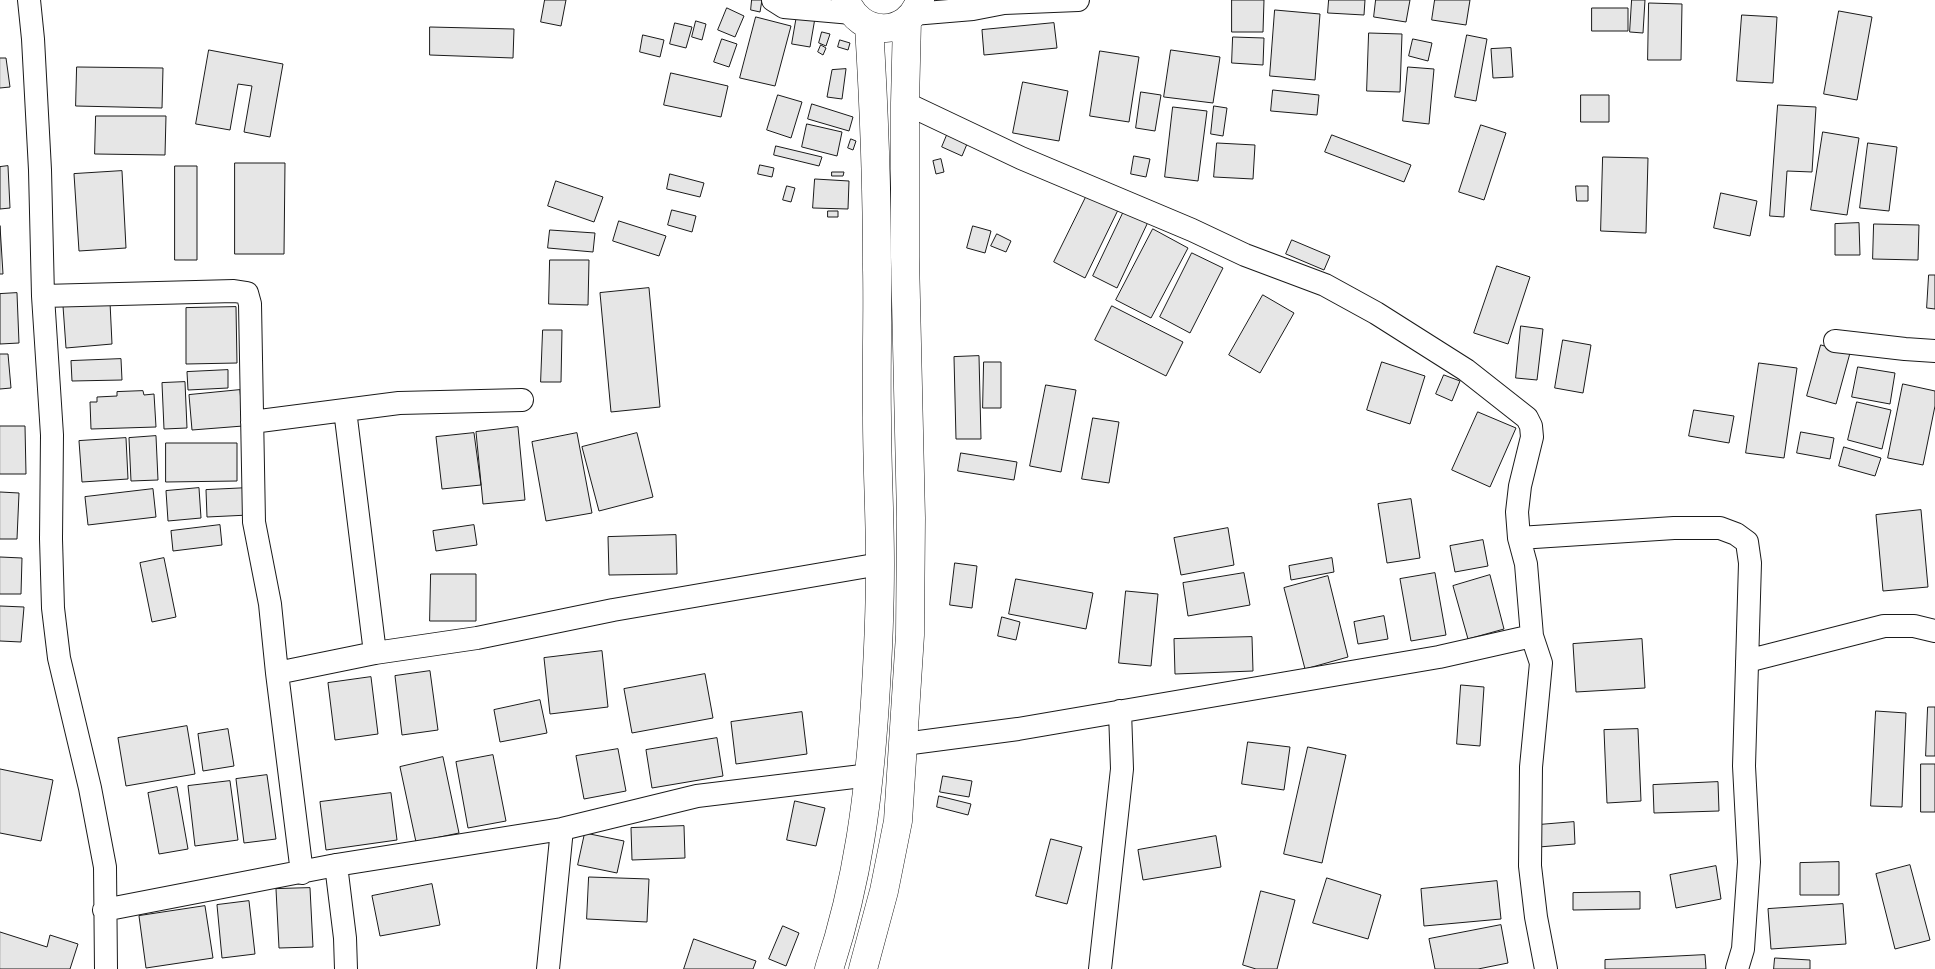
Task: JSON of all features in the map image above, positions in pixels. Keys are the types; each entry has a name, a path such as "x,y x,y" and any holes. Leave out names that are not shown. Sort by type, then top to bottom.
{"main road":[{"path":"856,13 883,29 896,26 913,11"},
{"path":"863,969 884,891 898,821 910,635 911,518 905,257 905,103 913,11"},
{"path":"829,969 840,936 866,811 879,635 880,564 876,418 878,271 875,114 856,13"}],"street":[{"path":"29,0 40,170 43,296 52,435 51,538 53,608 59,658 90,788 105,867 106,969"},
{"path":"772,0 784,7 856,13"},
{"path":"913,11 954,12 1001,2 1078,0"},
{"path":"905,103 1021,158 1192,230 1245,255 1325,285 1376,313 1466,370 1527,418 1531,426 1532,437 1520,486 1517,512 1519,538 1526,564 1532,636 1541,663 1531,766 1530,866 1536,917 1546,969"},
{"path":"43,296 234,291 247,293 250,304 254,522 270,604 302,873"},
{"path":"1835,341 1905,349 1935,350"},
{"path":"252,422 400,403 522,400"},
{"path":"345,410 375,653"},
{"path":"1519,538 1674,528 1720,528 1736,534 1747,542 1750,563 1744,766 1749,862 1742,949 1737,969"},
{"path":"277,673 375,653 476,638 613,610 880,564"},
{"path":"1747,661 1884,626 1914,626 1935,630"},
{"path":"904,744 1018,729 1440,657 1532,636"},
{"path":"1100,969 1122,769 1120,711"},
{"path":"104,910 336,865 562,829 697,796 870,775"},
{"path":"548,969 562,829"},
{"path":"336,865 345,938 346,969"}],"building":[{"path":"545,0 566,0 561,26 541,22"},
{"path":"752,0 762,0 760,12 751,10"},
{"path":"1232,0 1264,0 1263,32 1232,32"},
{"path":"1329,0 1365,0 1364,15 1328,13"},
{"path":"1376,0 1410,0 1406,22 1374,17"},
{"path":"1435,0 1470,0 1466,25 1432,20"},
{"path":"1632,0 1645,0 1643,33 1630,32"},
{"path":"1649,3 1682,4 1681,60 1648,60"},
{"path":"727,8 744,16 735,37 718,30"},
{"path":"1592,8 1628,8 1628,31 1592,31"},
{"path":"1275,10 1320,14 1315,80 1270,76"},
{"path":"1839,11 1872,17 1857,100 1824,94"},
{"path":"797,15 815,18 810,47 792,44"},
{"path":"1742,15 1777,17 1773,83 1737,81"},
{"path":"756,17 791,26 775,86 740,78"},
{"path":"696,21 706,24 702,40 692,37"},
{"path":"675,23 692,27 686,48 670,44"},
{"path":"1054,23 1057,48 984,55 982,30"},
{"path":"430,27 514,29 513,58 430,55"},
{"path":"822,32 830,34 826,46 819,43"},
{"path":"1369,33 1402,34 1400,92 1367,91"},
{"path":"643,35 664,40 660,57 640,52"},
{"path":"1467,35 1487,39 1476,101 1455,97"},
{"path":"1233,37 1264,38 1263,65 1232,63"},
{"path":"722,39 737,44 729,67 714,62"},
{"path":"1413,39 1432,43 1428,61 1409,56"},
{"path":"840,40 850,43 848,50 838,47"},
{"path":"821,45 826,48 823,55 818,52"},
{"path":"1511,48 1513,77 1493,78 1491,49"},
{"path":"209,50 283,64 270,137 244,132 252,86 238,84 230,130 196,124"},
{"path":"1171,50 1220,57 1213,103 1164,97"},
{"path":"1100,51 1139,57 1129,122 1090,116"},
{"path":"0,58 6,58 10,87 0,88"},
{"path":"77,67 163,68 162,108 76,106"},
{"path":"1408,67 1434,69 1429,124 1403,121"},
{"path":"846,69 842,99 827,97 832,70"},
{"path":"671,73 728,86 721,117 664,105"},
{"path":"1023,82 1068,91 1059,141 1013,133"},
{"path":"1273,90 1319,95 1317,115 1271,111"},
{"path":"1141,92 1161,95 1155,131 1136,128"},
{"path":"778,95 802,102 791,138 767,130"},
{"path":"1581,95 1609,95 1609,122 1581,122"},
{"path":"812,104 853,117 849,131 808,119"},
{"path":"1778,105 1816,107 1812,172 1787,171 1784,217 1770,216"},
{"path":"1214,106 1227,108 1223,136 1211,134"},
{"path":"1173,107 1207,111 1198,181 1165,177"},
{"path":"96,116 166,116 165,155 95,154"},
{"path":"807,124 842,132 837,156 802,147"},
{"path":"1481,125 1506,133 1484,200 1459,192"},
{"path":"1823,132 1859,138 1847,215 1811,210"},
{"path":"947,135 967,144 962,156 942,147"},
{"path":"1332,135 1411,165 1404,182 1325,152"},
{"path":"851,139 856,141 853,150 848,148"},
{"path":"1217,143 1255,145 1253,179 1214,177"},
{"path":"1868,143 1897,147 1889,211 1860,208"},
{"path":"776,146 822,157 819,166 774,155"},
{"path":"1134,156 1150,159 1146,177 1131,174"},
{"path":"1603,157 1648,158 1646,233 1601,231"},
{"path":"941,159 944,172 936,174 933,161"},
{"path":"235,163 285,163 284,254 235,254"},
{"path":"760,165 774,168 772,177 758,174"},
{"path":"8,166 10,208 0,209 0,167"},
{"path":"175,166 197,166 197,260 175,260"},
{"path":"122,171 126,248 79,251 74,174"},
{"path":"832,172 844,172 843,176 832,176"},
{"path":"670,174 704,183 700,197 667,189"},
{"path":"815,179 849,181 848,209 813,208"},
{"path":"556,181 603,197 594,222 548,206"},
{"path":"787,186 795,188 791,202 783,200"},
{"path":"1576,186 1588,186 1588,201 1577,201"},
{"path":"1721,193 1757,201 1750,236 1714,228"},
{"path":"1087,195 1118,210 1085,278 1054,262"},
{"path":"672,210 696,216 692,232 668,225"},
{"path":"828,211 838,211 838,217 828,217"},
{"path":"1124,211 1148,222 1117,288 1093,276"},
{"path":"619,221 666,236 659,256 613,241"},
{"path":"1859,223 1860,255 1835,255 1835,224"},
{"path":"1874,224 1919,225 1918,260 1873,259"},
{"path":"0,226 3,274 0,274"},
{"path":"973,226 991,231 985,253 967,248"},
{"path":"1153,229 1188,248 1151,318 1116,300"},
{"path":"550,230 595,233 593,252 548,248"},
{"path":"997,234 1011,241 1006,252 991,246"},
{"path":"1292,240 1330,256 1324,270 1286,254"},
{"path":"1192,253 1223,268 1190,333 1160,317"},
{"path":"550,260 589,260 588,305 549,304"},
{"path":"1497,266 1530,277 1508,344 1474,333"},
{"path":"1929,275 1935,275 1935,309 1927,308"},
{"path":"649,288 660,407 611,412 600,293"},
{"path":"17,293 19,343 0,344 0,294"},
{"path":"1263,295 1294,313 1260,373 1229,355"},
{"path":"110,302 112,344 66,348 63,306"},
{"path":"1112,306 1183,342 1166,376 1095,340"},
{"path":"236,307 237,363 186,364 186,308"},
{"path":"1521,326 1543,329 1537,380 1516,378"},
{"path":"543,330 562,330 561,382 541,382"},
{"path":"1563,340 1591,345 1583,393 1555,388"},
{"path":"1821,345 1850,353 1836,404 1807,396"},
{"path":"0,354 8,354 11,388 0,389"},
{"path":"979,356 981,439 956,439 954,357"},
{"path":"121,359 122,380 72,381 71,361"},
{"path":"984,362 1001,362 1001,408 983,408"},
{"path":"1382,362 1425,376 1410,424 1367,410"},
{"path":"1759,363 1797,368 1784,458 1746,453"},
{"path":"1858,367 1895,373 1890,404 1852,397"},
{"path":"228,370 228,388 188,390 187,372"},
{"path":"1444,375 1460,381 1452,401 1436,394"},
{"path":"185,382 187,428 164,429 162,383"},
{"path":"1903,384 1935,391 1935,406 1923,465 1888,458"},
{"path":"1046,385 1076,390 1061,472 1030,466"},
{"path":"240,390 243,426 192,430 189,395"},
{"path":"143,391 144,395 154,394 156,427 91,429 90,402 97,402 97,397 117,396 117,392"},
{"path":"1857,402 1891,410 1882,449 1848,440"},
{"path":"1694,410 1734,416 1729,443 1689,436"},
{"path":"1478,412 1516,428 1490,487 1452,470"},
{"path":"1093,418 1119,422 1109,483 1082,479"},
{"path":"0,426 25,426 26,474 0,474"},
{"path":"518,427 525,500 483,504 476,432"},
{"path":"1801,432 1834,438 1830,459 1797,453"},
{"path":"474,433 481,485 442,489 436,437"},
{"path":"577,433 592,513 546,521 532,442"},
{"path":"637,433 653,497 599,511 582,447"},
{"path":"156,436 158,480 131,481 129,438"},
{"path":"126,438 128,479 82,482 79,441"},
{"path":"166,443 237,443 237,481 166,482"},
{"path":"1844,447 1881,458 1875,476 1839,466"},
{"path":"961,453 1017,462 1014,480 958,471"},
{"path":"199,488 201,518 168,521 166,491"},
{"path":"248,488 249,515 207,517 206,490"},
{"path":"153,489 156,517 88,525 85,497"},
{"path":"0,492 19,493 17,539 0,539"},
{"path":"1411,499 1420,558 1387,563 1378,504"},
{"path":"1921,510 1928,587 1883,591 1876,515"},
{"path":"220,525 222,545 173,551 171,531"},
{"path":"474,525 477,545 436,551 433,531"},
{"path":"1228,528 1234,565 1181,575 1174,538"},
{"path":"676,535 677,574 609,575 608,537"},
{"path":"1483,540 1488,566 1455,572 1450,546"},
{"path":"0,557 22,558 21,594 0,594"},
{"path":"164,558 176,617 152,622 140,563"},
{"path":"1332,558 1334,572 1291,580 1289,566"},
{"path":"955,563 977,566 972,608 950,605"},
{"path":"1244,573 1250,605 1188,616 1183,583"},
{"path":"1435,573 1446,635 1411,641 1400,579"},
{"path":"431,574 476,574 476,621 430,621"},
{"path":"1490,575 1504,629 1468,639 1453,586"},
{"path":"1328,576 1348,657 1305,669 1284,588"},
{"path":"1016,579 1093,593 1086,629 1009,614"},
{"path":"1126,591 1158,594 1151,666 1119,663"},
{"path":"0,606 24,607 21,642 0,641"},
{"path":"1384,616 1388,639 1358,644 1354,622"},
{"path":"1002,617 1020,622 1016,640 998,636"},
{"path":"1252,637 1253,671 1175,674 1174,639"},
{"path":"1642,639 1645,688 1576,692 1573,644"},
{"path":"602,651 608,707 550,714 544,658"},
{"path":"430,671 438,730 402,735 395,676"},
{"path":"705,674 713,718 632,733 624,689"},
{"path":"371,677 378,734 335,740 328,683"},
{"path":"1461,685 1484,687 1480,746 1457,744"},
{"path":"540,700 547,733 500,742 494,710"},
{"path":"1928,707 1935,707 1935,756 1926,756"},
{"path":"1876,711 1906,713 1902,807 1871,806"},
{"path":"802,712 807,754 736,764 731,722"},
{"path":"187,726 195,774 126,786 118,738"},
{"path":"228,729 234,766 203,771 198,734"},
{"path":"1638,729 1641,801 1607,803 1604,730"},
{"path":"717,738 723,776 652,788 646,750"},
{"path":"1248,742 1290,747 1284,790 1242,784"},
{"path":"1308,747 1346,755 1322,863 1284,854"},
{"path":"618,749 626,791 584,799 576,756"},
{"path":"493,755 506,821 468,828 456,762"},
{"path":"443,757 459,833 416,842 400,767"},
{"path":"1921,764 1935,764 1935,812 1921,812"},
{"path":"0,769 53,780 41,841 0,833"},
{"path":"267,775 276,839 244,843 236,779"},
{"path":"943,776 972,781 969,797 940,792"},
{"path":"230,781 238,840 195,846 188,786"},
{"path":"1718,782 1719,811 1654,813 1653,785"},
{"path":"177,787 188,849 159,854 148,793"},
{"path":"391,793 397,840 326,850 320,802"},
{"path":"939,796 971,804 968,815 937,807"},
{"path":"795,801 825,808 816,846 787,840"},
{"path":"1574,822 1575,844 1539,847 1538,825"},
{"path":"684,826 685,858 632,860 631,828"},
{"path":"585,833 624,841 617,873 578,865"},
{"path":"1216,836 1221,867 1143,880 1138,850"},
{"path":"1051,839 1082,847 1067,904 1036,896"},
{"path":"1839,862 1839,895 1800,895 1800,863"},
{"path":"1910,865 1930,940 1895,949 1876,874"},
{"path":"1716,866 1721,899 1676,908 1670,875"},
{"path":"589,877 649,879 647,922 587,919"},
{"path":"1327,878 1381,895 1368,939 1313,923"},
{"path":"1497,881 1501,919 1424,926 1421,889"},
{"path":"432,884 440,925 380,936 372,896"},
{"path":"310,888 313,947 279,948 276,889"},
{"path":"1261,891 1295,900 1277,969 1256,969 1243,965"},
{"path":"1640,892 1640,909 1573,910 1573,893"},
{"path":"249,901 255,954 222,958 217,905"},
{"path":"1843,904 1846,944 1771,949 1768,909"},
{"path":"205,906 213,958 146,968 139,916"},
{"path":"1501,925 1508,963 1478,969 1435,969 1429,939"},
{"path":"783,926 799,933 786,966 769,959"},
{"path":"0,932 47,947 50,935 78,944 70,969 0,969"},
{"path":"694,939 756,961 753,969 684,969"},
{"path":"1705,955 1706,969 1605,969 1605,960"},
{"path":"1775,958 1810,960 1810,969 1774,969"}]}
